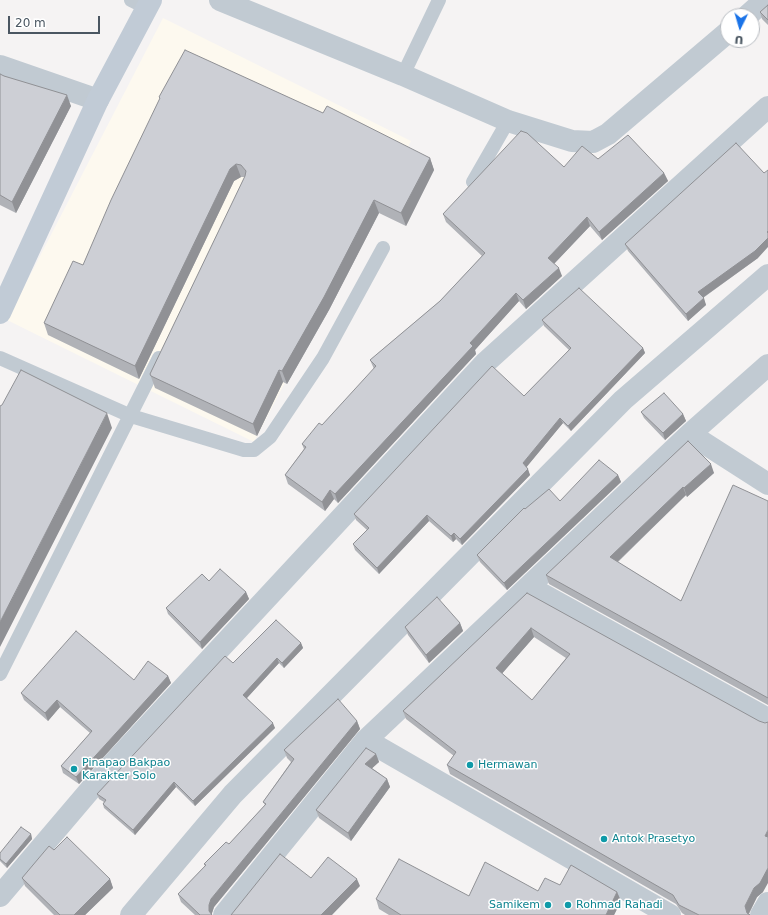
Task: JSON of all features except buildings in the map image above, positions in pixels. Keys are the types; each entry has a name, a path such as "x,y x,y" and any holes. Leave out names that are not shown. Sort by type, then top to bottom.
{"street":[{"path":"220,0 403,75 508,121 572,141 592,142 608,134 720,39"},
{"path":"756,8 765,0"},
{"path":"0,313 143,3"},
{"path":"0,66 98,100"},
{"path":"0,896 107,770 485,363 768,107"},
{"path":"131,915 233,794 618,406 768,275"},
{"path":"224,915 366,740 529,588 690,434 768,365"},
{"path":"690,434 768,484"},
{"path":"529,588 768,719"},
{"path":"366,740 670,915"},
{"path":"762,915 768,903"}],"lane":[{"path":"403,75 439,0"},
{"path":"473,182 508,121"},
{"path":"0,358 131,416 244,450 254,450 270,437 323,358 361,291 383,248"},
{"path":"0,674 131,416 164,346"},
{"path":"18,382 25,369"}],"shaded area":[{"path":"163,18 411,141 254,442 7,320"}],"place":[{"name":"Hermawan","path":"470,765"},
{"name":"Pinapao Bakpao Karakter Solo","path":"74,769"},
{"name":"Antok Prasetyo","path":"604,839"},
{"name":"Samikem","path":"548,905"},
{"name":"Rohmad Rahadi","path":"568,905"}]}
